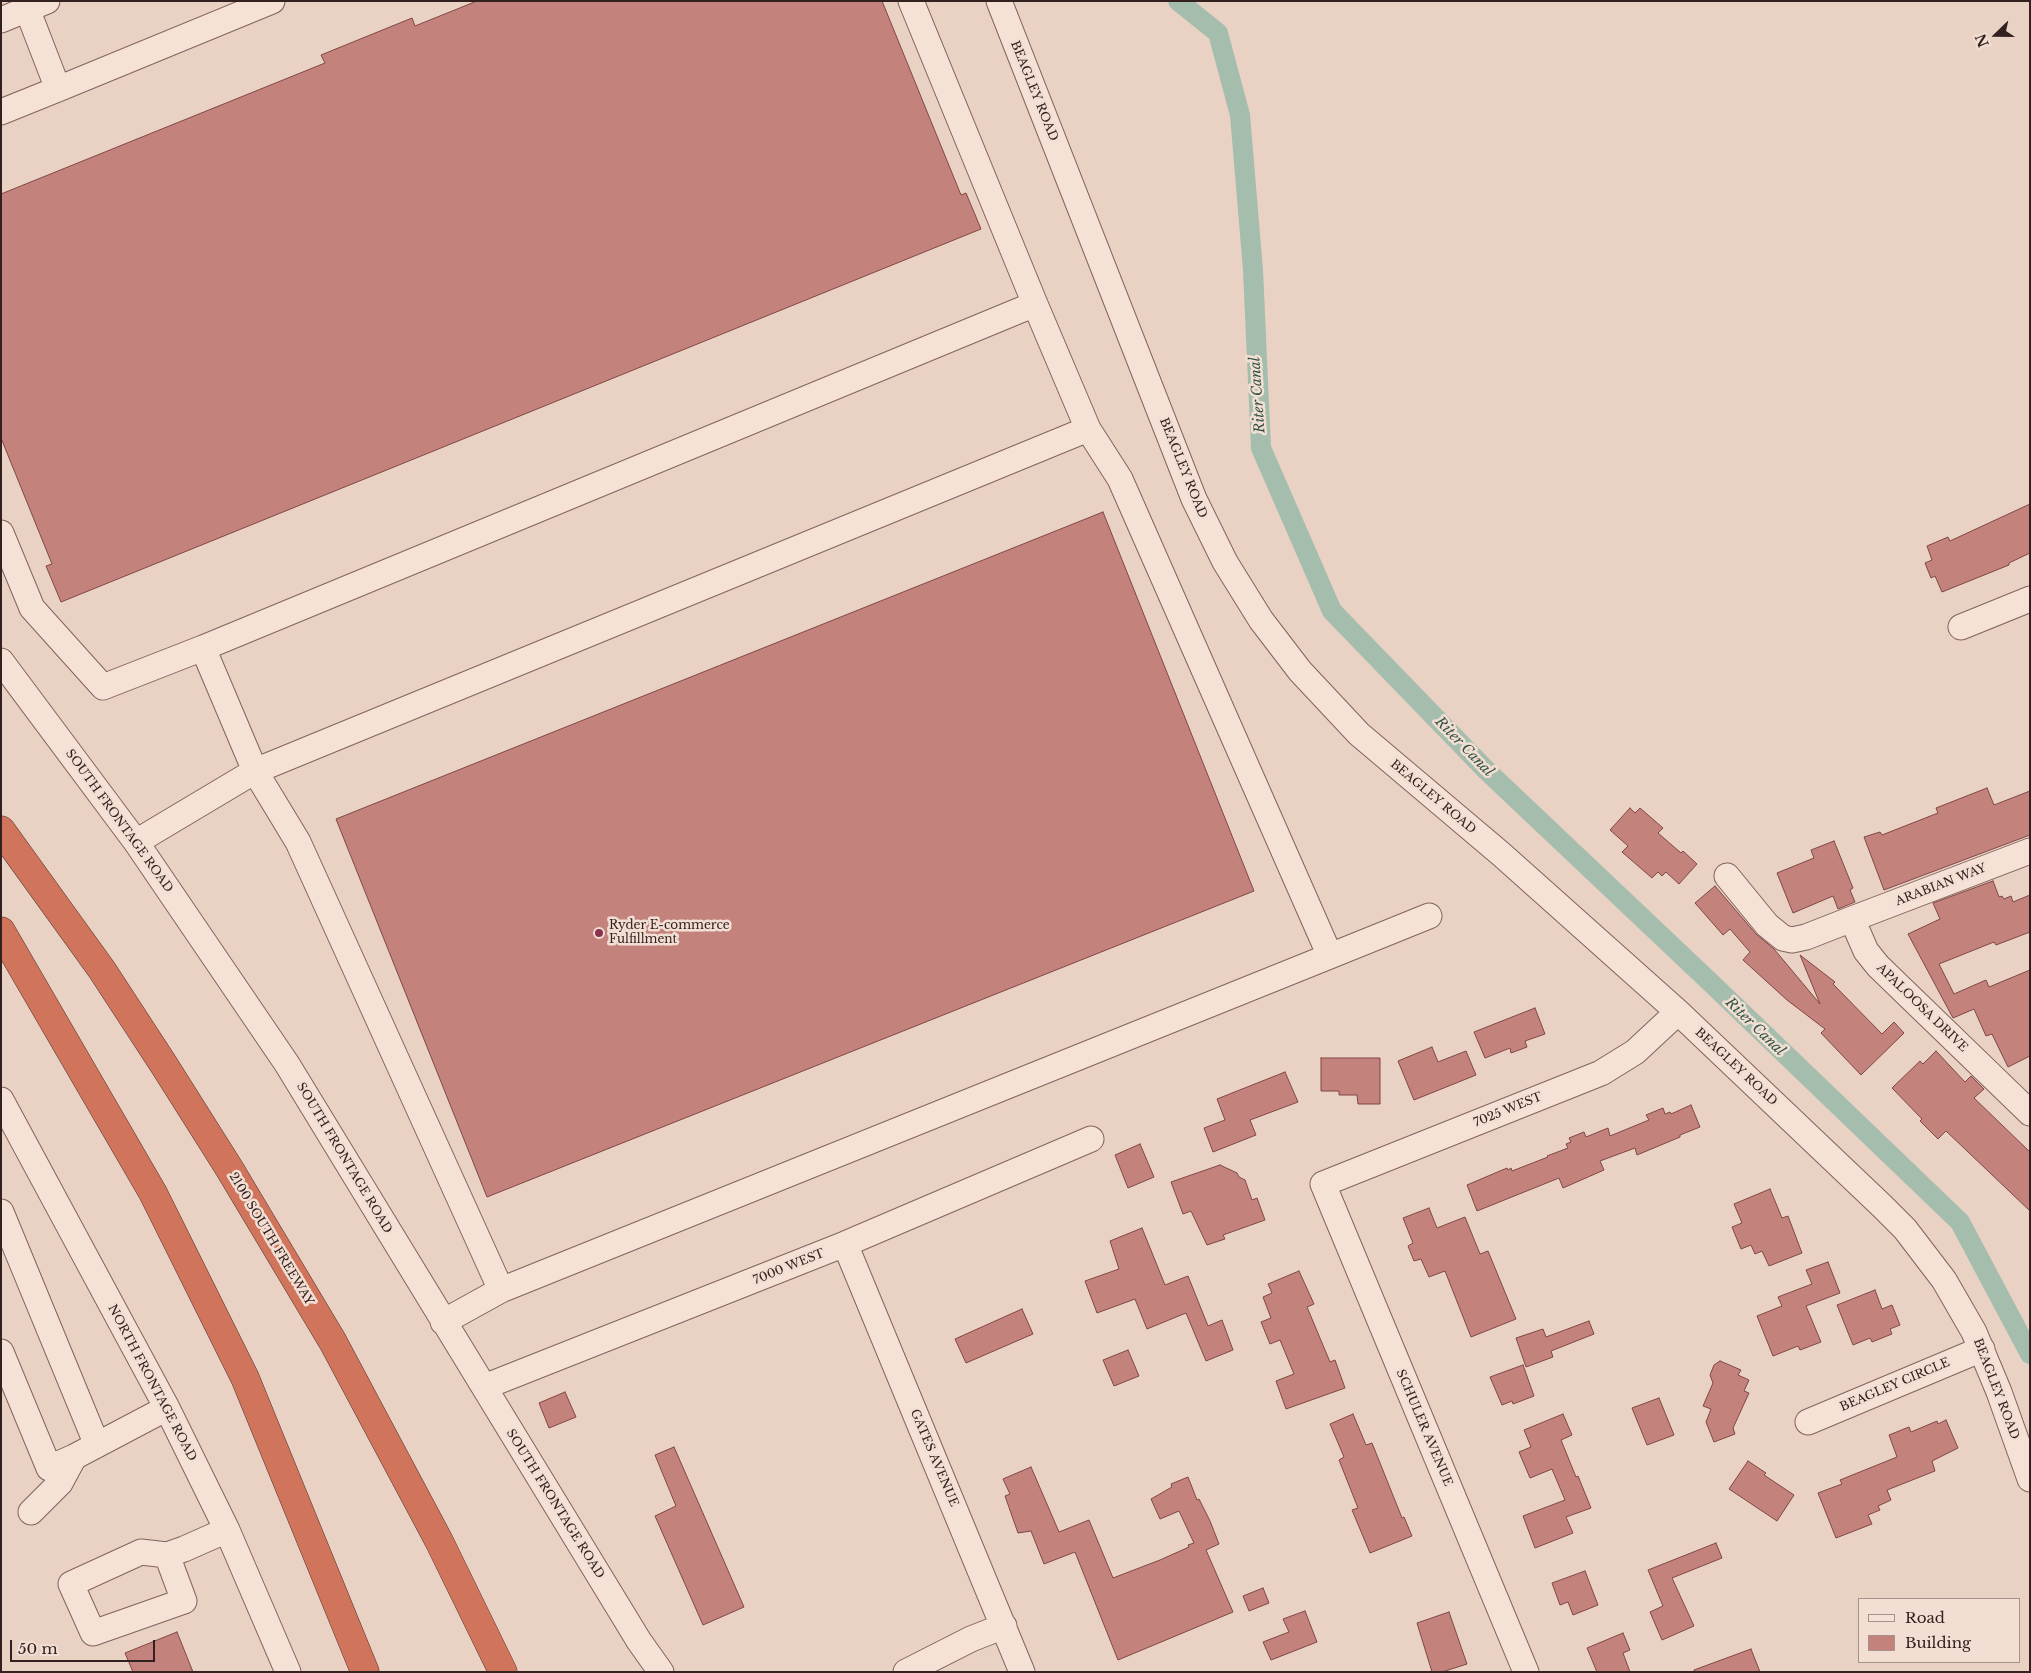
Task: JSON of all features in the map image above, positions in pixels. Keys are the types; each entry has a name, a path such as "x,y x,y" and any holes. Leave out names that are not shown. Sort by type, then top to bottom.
{"highway":[{"name":"2100 SOUTH FREEWAY","path":"1,830 96,962 164,1065 229,1168 333,1342 440,1541 502,1672"},
{"path":"1,931 153,1192 245,1378 365,1672"}],"street":[{"path":"1,112 272,1"},
{"path":"911,1 1088,429 1120,479 1330,956"},
{"name":"BEAGLEY ROAD","path":"999,1 1194,499 1225,562 1261,620 1300,671 1359,734 1501,854 1678,1012 1905,1229 1944,1280 1982,1349 2030,1479"},
{"path":"1,20 33,4 58,89"},
{"path":"1,533 32,608 104,687 203,648 1035,304"},
{"path":"136,842 255,771 1088,429"},
{"path":"1961,626 2030,599"},
{"path":"203,648 255,771 298,842 501,1290"},
{"name":"SOUTH FRONTAGE ROAD","path":"1,661 136,842 287,1064 639,1641 661,1672"},
{"name":"ARABIAN WAY","path":"1852,919 2030,851"},
{"path":"1727,876 1768,925 1783,938 1792,940 1806,937 1852,919"},
{"path":"443,1322 501,1290 1429,916"},
{"name":"APALOOSA DRIVE","path":"1852,919 1866,951 1878,966 2030,1113"},
{"name":"7025 WEST","path":"1323,1184 1601,1073 1635,1052 1678,1012"},
{"name":"NORTH FRONTAGE ROAD","path":"1,1100 167,1408 227,1530 288,1672"},
{"name":"7000 WEST","path":"484,1387 846,1244 1091,1139"},
{"name":"SCHULER AVENUE","path":"1323,1184 1526,1672"},
{"path":"1,1212 97,1445"},
{"name":"GATES AVENUE","path":"846,1244 1022,1672"},
{"name":"BEAGLEY CIRCLE","path":"1808,1422 1982,1349"},
{"path":"1,1352 49,1468 74,1457 167,1408"},
{"path":"31,1512 60,1483 74,1457"},
{"path":"166,1555 227,1530"},
{"path":"906,1672 970,1639 1004,1626"}],"building":[{"path":"477,1 882,1 961,195 966,193 981,229 61,602 46,566 52,564 1,438 1,194 325,63 321,55 412,18 415,26"},
{"path":"2030,504 2030,553 2009,563 2009,565 1942,592 1935,576 1931,578 1925,563 1932,560 1927,546 1948,537 1950,541"},
{"path":"1103,512 1254,891 487,1197 336,819"},
{"path":"1987,788 1994,805 2030,791 2030,835 1884,890 1864,837 1880,832 1882,835 1938,813 1936,808"},
{"path":"1630,808 1635,813 1640,808 1663,828 1658,833 1697,864 1679,884 1666,872 1662,876 1658,872 1652,878 1622,852 1628,846 1610,830"},
{"path":"1834,841 1853,888 1850,890 1855,902 1838,909 1833,896 1793,913 1777,873 1814,858 1811,850"},
{"path":"1993,881 1999,897 2002,896 2004,899 2011,896 2013,902 2030,895 2030,932 1996,945 1994,942 1939,964 1954,994 1986,980 1989,987 2030,970 2030,1056 2008,1067 1992,1034 1986,1036 1974,1009 1953,1018 1908,934 1940,919 1933,903"},
{"path":"1715,886 1756,934 1774,949 1820,1004 1800,955 1835,982 1833,984 1882,1034 1894,1022 1904,1033 1861,1075 1821,1033 1825,1029 1787,1000 1743,960 1750,952 1730,929 1723,935 1695,903"},
{"path":"1535,1008 1545,1034 1525,1041 1527,1047 1511,1053 1510,1048 1485,1058 1474,1032"},
{"path":"1432,1047 1438,1062 1466,1051 1476,1075 1414,1100 1398,1061"},
{"path":"1936,1051 1965,1082 1971,1076 1984,1089 1974,1098 2030,1152 2030,1211 1946,1131 1938,1139 1920,1121 1922,1119 1892,1088 1920,1061 1923,1064"},
{"path":"1321,1058 1380,1058 1380,1104 1358,1104 1357,1095 1339,1095 1339,1091 1321,1091"},
{"path":"1285,1072 1298,1102 1250,1120 1256,1135 1213,1152 1204,1128 1225,1120 1217,1099"},
{"path":"1691,1105 1700,1127 1680,1135 1680,1137 1637,1155 1635,1148 1600,1161 1604,1170 1563,1188 1559,1178 1477,1211 1467,1185 1507,1168 1508,1170 1511,1168 1512,1171 1568,1148 1566,1144 1571,1142 1569,1138 1584,1132 1586,1137 1608,1128 1610,1136 1649,1120 1646,1115 1663,1108 1665,1114 1670,1112 1671,1114"},
{"path":"1140,1144 1154,1177 1128,1188 1115,1155"},
{"path":"1220,1165 1237,1173 1239,1177 1245,1180 1252,1200 1257,1198 1265,1220 1223,1235 1225,1239 1207,1245 1191,1211 1183,1214 1171,1182"},
{"path":"1770,1189 1782,1218 1788,1216 1802,1253 1769,1266 1762,1251 1755,1254 1751,1245 1741,1249 1732,1227 1742,1223 1734,1204"},
{"path":"1429,1208 1437,1228 1465,1217 1480,1254 1488,1251 1516,1319 1471,1337 1445,1271 1429,1277 1421,1259 1414,1261 1408,1246 1413,1243 1403,1218"},
{"path":"1142,1228 1165,1285 1188,1276 1208,1326 1222,1320 1233,1350 1206,1361 1186,1313 1147,1329 1135,1299 1097,1313 1085,1281 1119,1269 1110,1241"},
{"path":"1828,1262 1840,1293 1806,1306 1821,1342 1800,1350 1798,1346 1773,1356 1757,1316 1782,1306 1778,1297 1812,1284 1806,1270"},
{"path":"1299,1271 1314,1304 1307,1307 1330,1362 1335,1360 1345,1388 1286,1409 1276,1381 1294,1374 1280,1340 1270,1344 1261,1322 1271,1318 1263,1297 1272,1293 1268,1284"},
{"path":"1875,1290 1882,1309 1892,1305 1900,1325 1890,1329 1892,1334 1872,1342 1870,1338 1853,1345 1837,1305"},
{"path":"1022,1309 1033,1334 966,1363 955,1339"},
{"path":"1589,1321 1594,1334 1551,1351 1553,1357 1526,1367 1516,1338 1543,1329 1546,1337"},
{"path":"1128,1350 1139,1376 1114,1386 1103,1360"},
{"path":"1720,1361 1741,1370 1738,1375 1749,1380 1744,1391 1749,1393 1733,1428 1735,1434 1714,1442 1706,1422 1711,1409 1703,1406 1713,1383 1710,1375 1714,1365"},
{"path":"1523,1365 1534,1396 1513,1404 1512,1401 1502,1405 1490,1377"},
{"path":"565,1392 576,1417 549,1428 539,1403"},
{"path":"1659,1398 1674,1435 1647,1445 1632,1408"},
{"path":"1353,1414 1366,1445 1372,1443 1402,1518 1404,1517 1412,1536 1370,1553 1352,1510 1358,1508 1339,1460 1344,1457 1330,1424"},
{"path":"1563,1414 1572,1435 1561,1440 1591,1508 1566,1517 1573,1533 1535,1548 1523,1516 1565,1500 1552,1469 1530,1478 1519,1452 1531,1447 1524,1430"},
{"path":"1946,1420 1958,1448 1932,1461 1935,1471 1887,1490 1891,1500 1878,1506 1880,1510 1868,1515 1872,1524 1836,1538 1818,1493 1842,1484 1840,1480 1897,1457 1889,1435 1909,1427 1911,1432 1937,1421 1938,1424"},
{"path":"674,1447 744,1607 703,1625 655,1516 676,1506 655,1455"},
{"path":"1748,1461 1766,1473 1764,1475 1794,1495 1777,1521 1729,1489"},
{"path":"1031,1467 1059,1532 1089,1520 1113,1578 1160,1560 1194,1543 1179,1511 1160,1519 1151,1499 1172,1487 1171,1484 1188,1477 1219,1544 1206,1550 1233,1612 1118,1660 1075,1552 1044,1564 1031,1531 1018,1533 1005,1496 1010,1494 1003,1479"},
{"path":"1716,1543 1722,1558 1672,1578 1694,1626 1662,1640 1650,1612 1663,1606 1648,1570"},
{"path":"1585,1571 1598,1605 1573,1615 1568,1602 1560,1605 1552,1583"},
{"path":"1263,1588 1269,1603 1249,1611 1243,1596"},
{"path":"1305,1611 1317,1642 1271,1660 1263,1642 1289,1632 1283,1619"},
{"path":"1449,1612 1467,1664 1442,1672 1432,1672 1417,1623"},
{"path":"177,1632 193,1672 133,1672 125,1653"},
{"path":"1623,1633 1630,1650 1623,1653 1630,1672 1597,1672 1587,1648"},
{"path":"1751,1649 1760,1672 1694,1672 1694,1670"}],"waterway":[{"name":"Riter Canal","path":"1178,1 1218,33 1240,115 1253,270 1261,448 1332,611 1487,771 1960,1222 2030,1354"}],"place":[{"name":"Ryder E-commerce Fulfillment","path":"599,933"}]}
